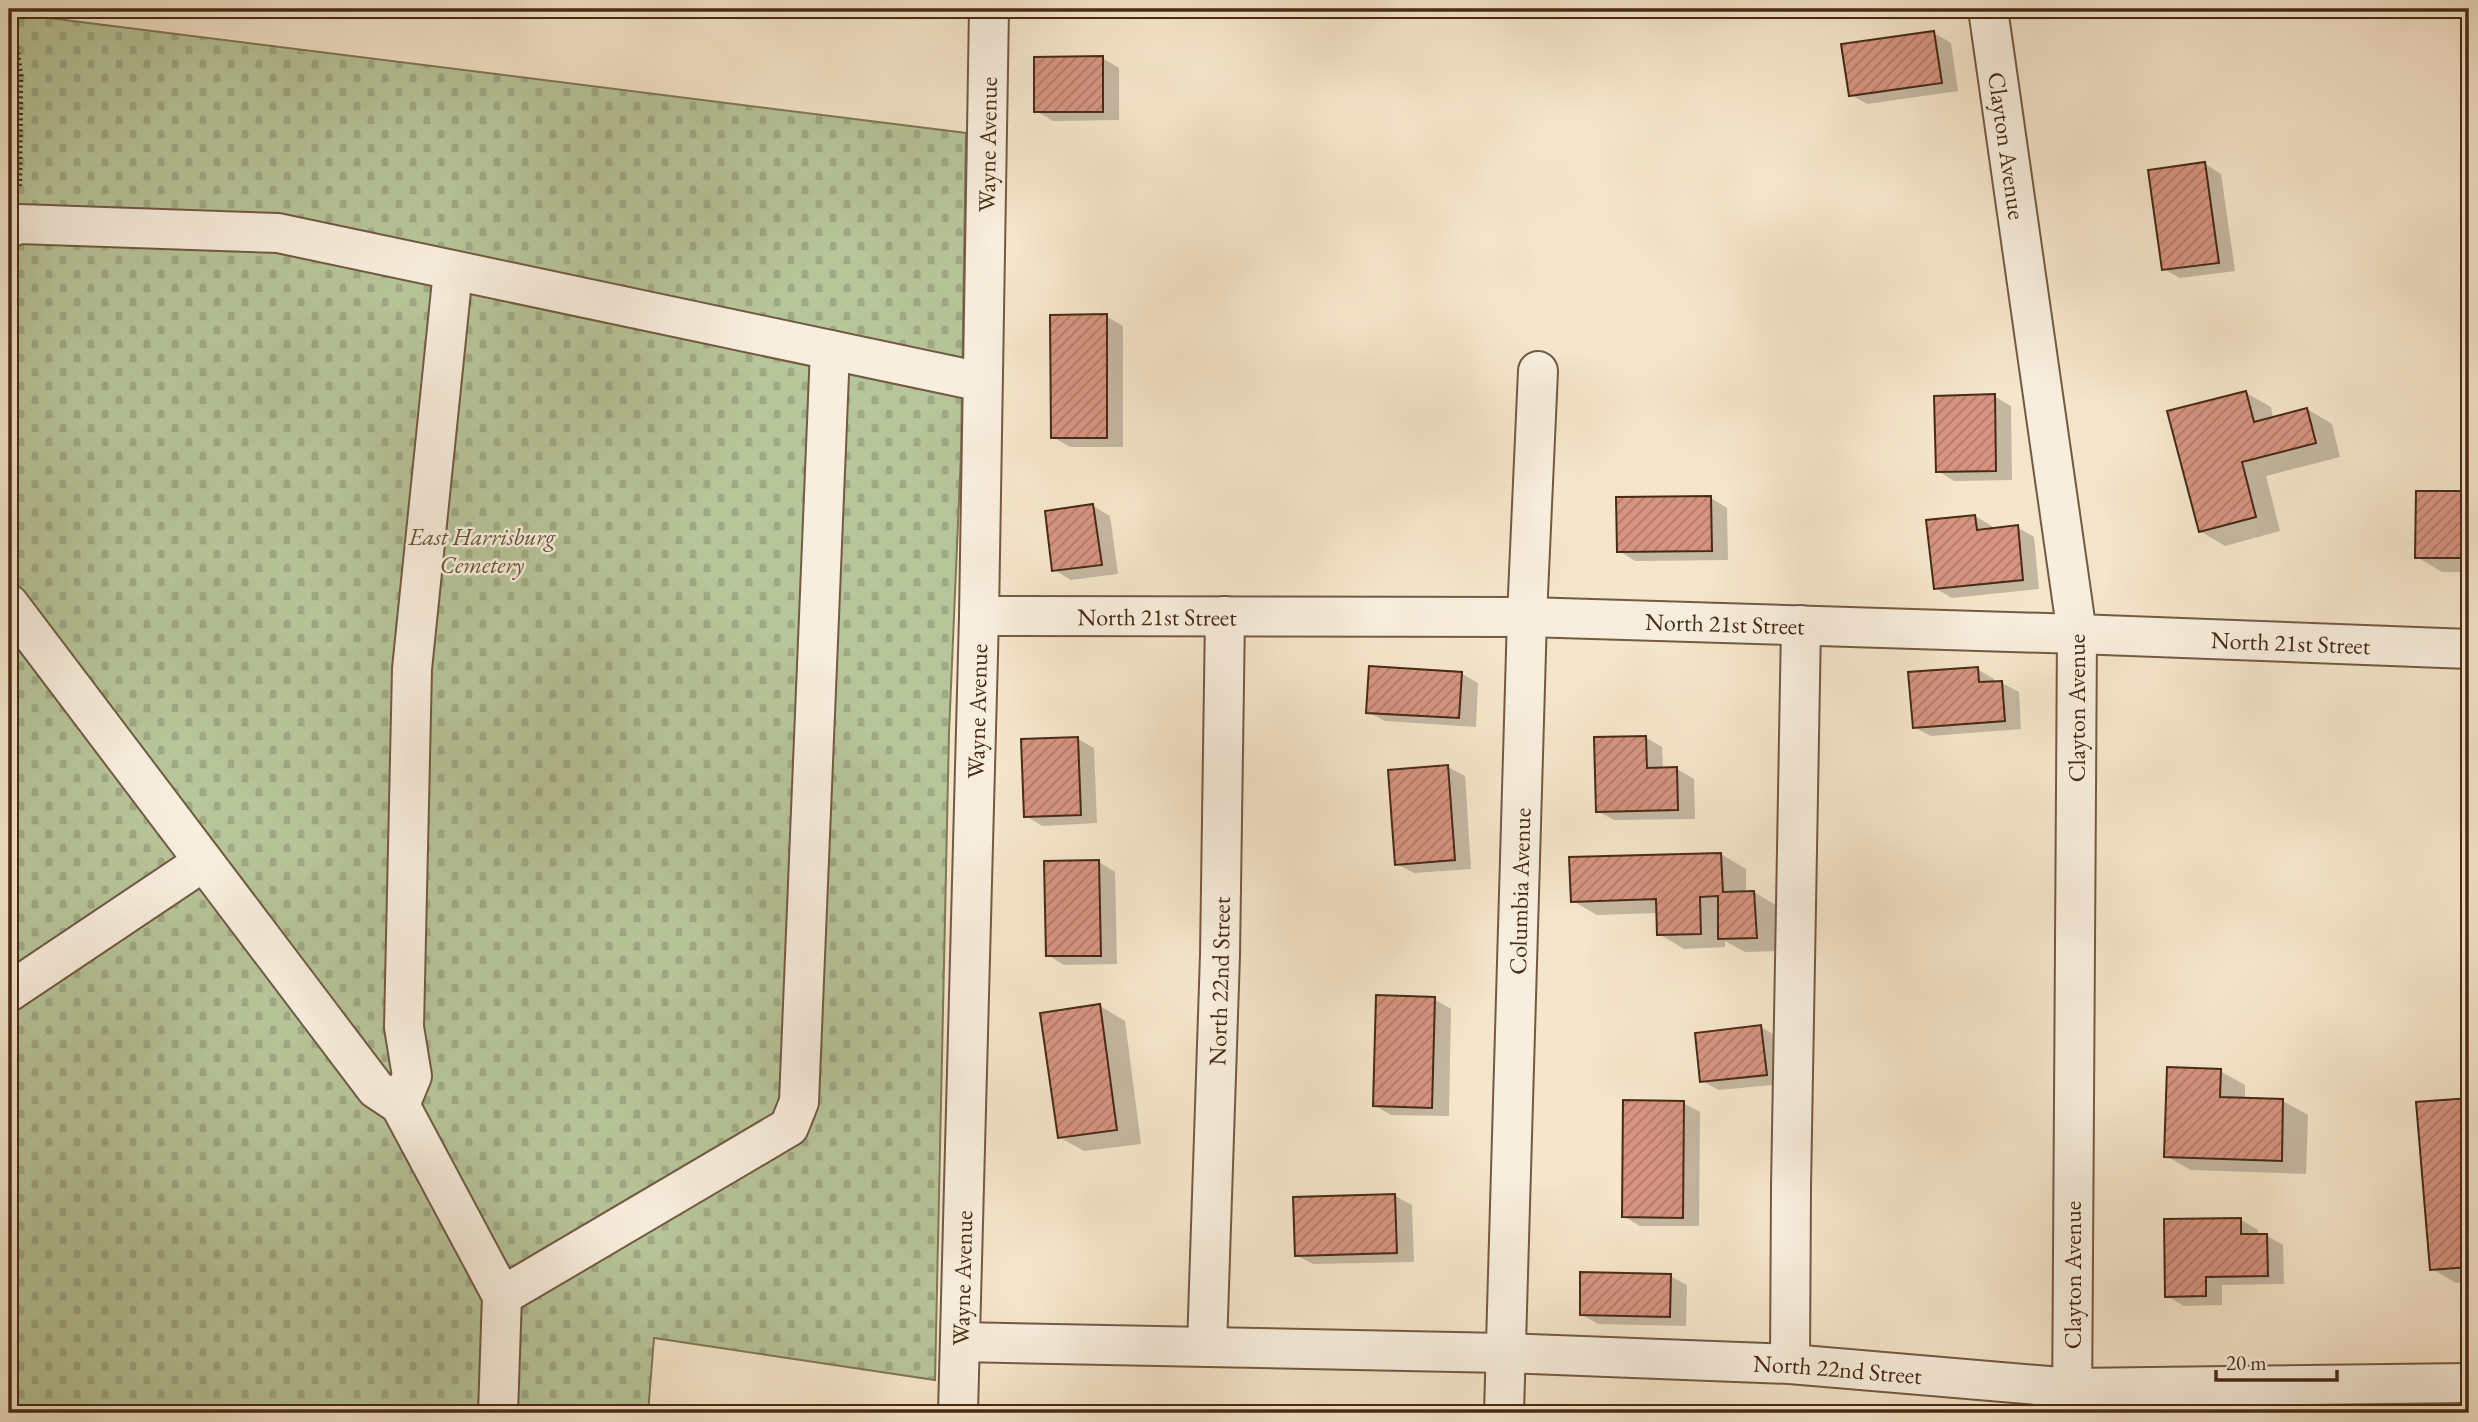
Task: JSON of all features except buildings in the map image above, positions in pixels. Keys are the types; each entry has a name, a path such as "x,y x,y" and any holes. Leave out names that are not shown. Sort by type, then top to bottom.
{"street":[{"name":"Wayne Avenue","path":"958,1413 979,616 989,9"},
{"name":"Clayton Avenue","path":"1989,9 2077,634 2072,1401"},
{"path":"14,226 278,233 982,382"},
{"path":"400,1105 412,1076 404,1027 412,669 453,271"},
{"path":"502,1296 789,1127 799,1102 830,350"},
{"name":"Columbia Avenue","path":"1504,1413 1527,617 1538,371"},
{"path":"9,604 376,1089 400,1105 502,1296 498,1413"},
{"name":"North 21st Street","path":"979,616 1527,617 2469,649"},
{"name":"North 22nd Street","path":"1207,1347 1220,955 1225,616"},
{"path":"1790,1364 1801,625"},
{"path":"9,992 203,862"},
{"name":"North 22nd Street","path":"960,1342 1504,1353 1790,1364 2072,1401 2469,1383"}],"path":[{"path":"12,9 21,75 14,226"}],"green space":[{"name":"East Harrisburg Cemetery","path":"9,13 966,133 961,453 949,733 935,1380 654,1338 648,1413 9,1413"}]}
